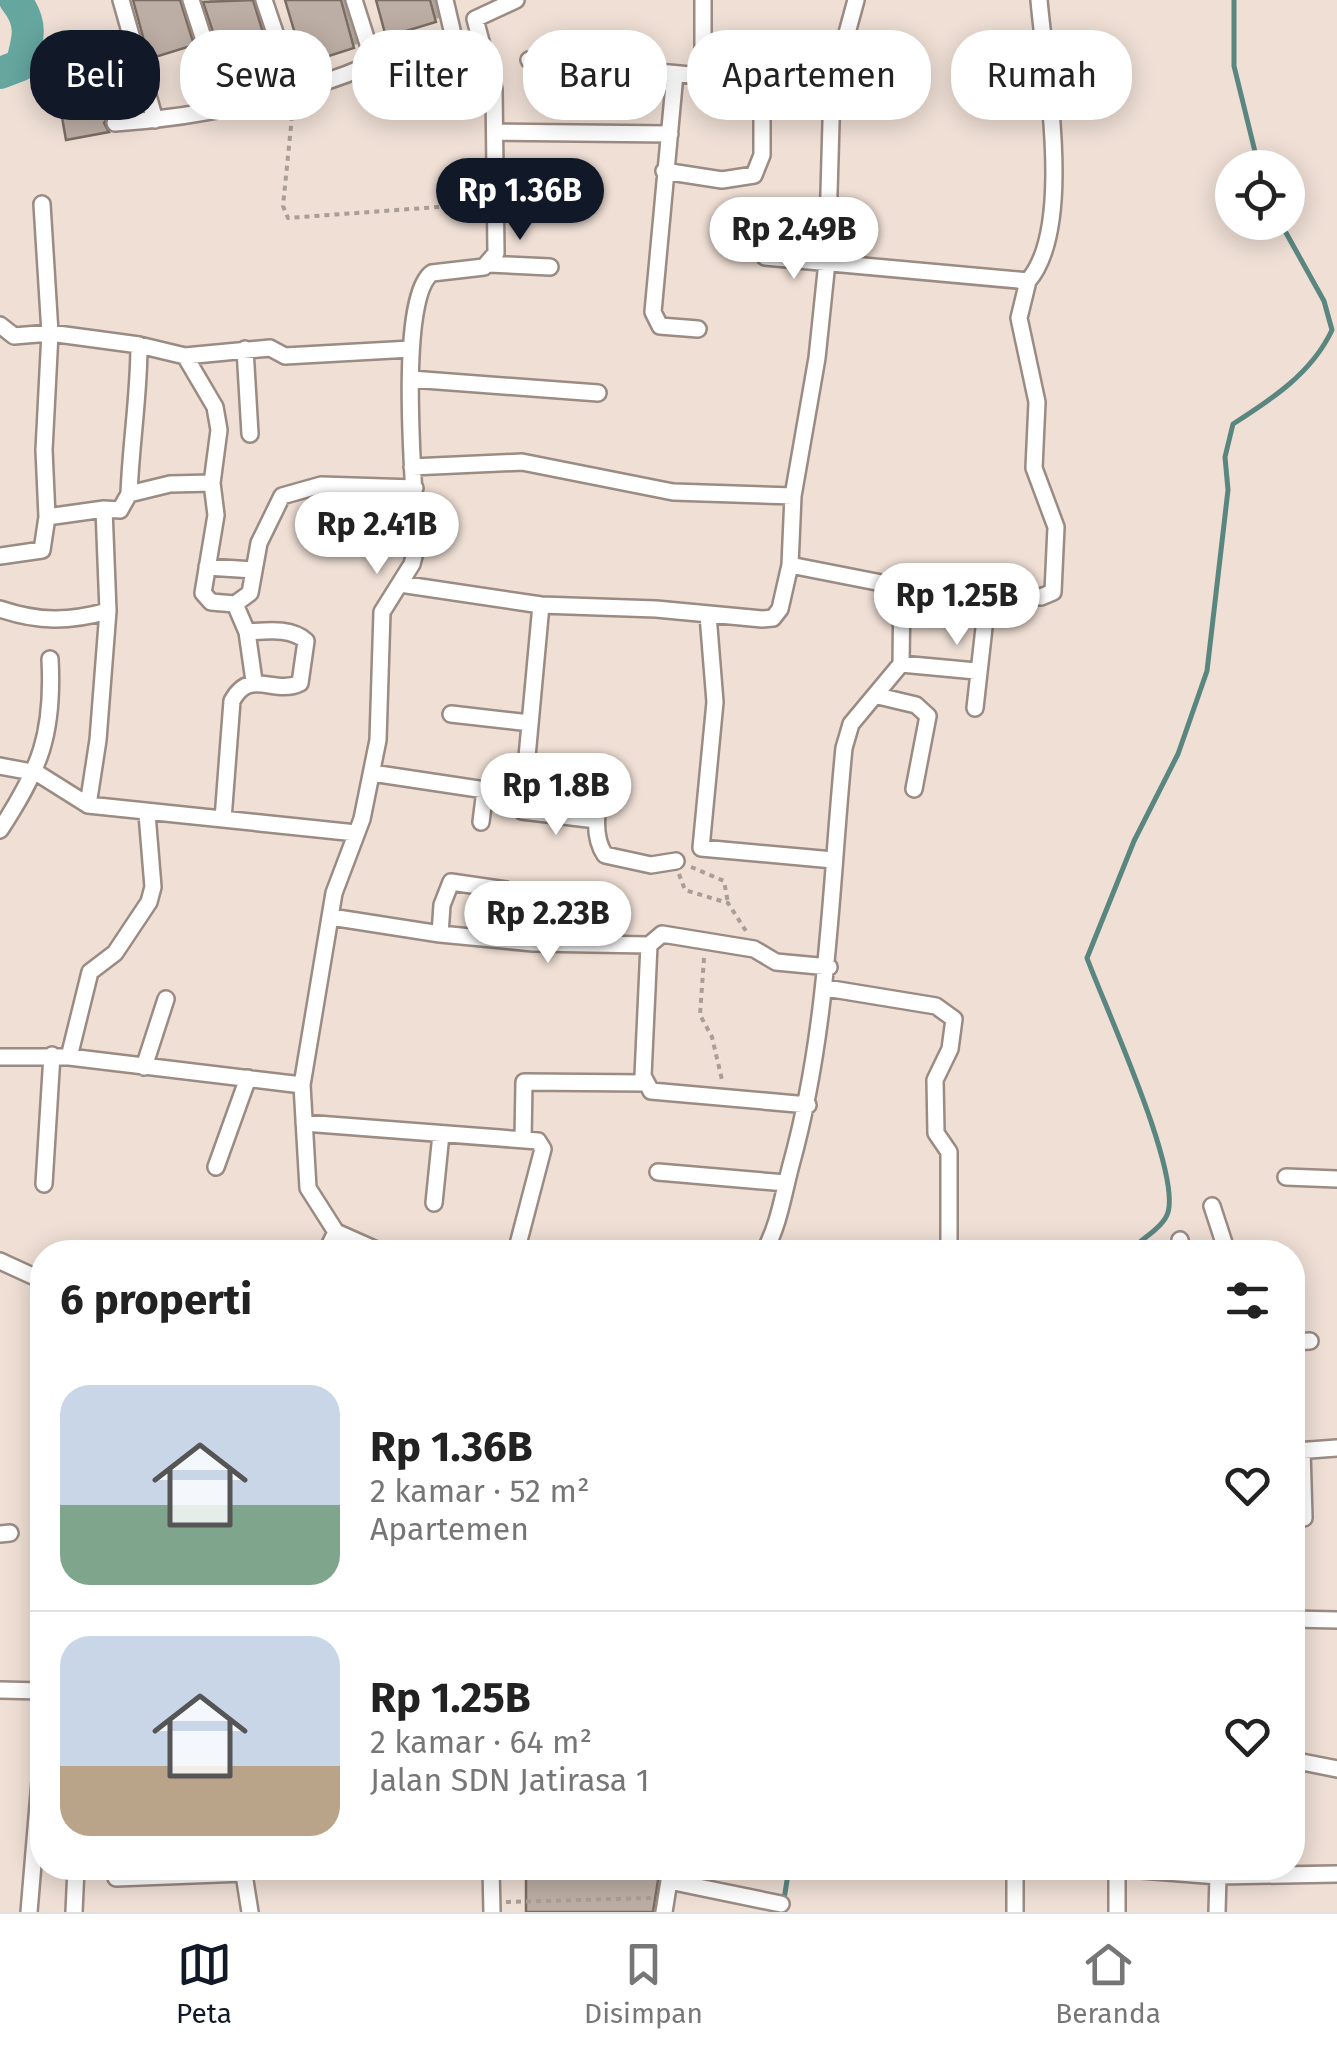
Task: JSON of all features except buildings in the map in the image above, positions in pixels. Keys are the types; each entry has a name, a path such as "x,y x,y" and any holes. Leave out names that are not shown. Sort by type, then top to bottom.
{"street":[{"path":"120,0 129,30"},
{"path":"191,0 201,30"},
{"path":"264,0 274,30"},
{"path":"332,79 374,64 354,0"},
{"path":"445,0 452,30"},
{"path":"489,264 496,253 497,132 494,89 475,19 516,0"},
{"path":"703,0 703,30"},
{"path":"848,30 856,0"},
{"path":"790,565 902,587 1041,597 1053,592 1056,527 1034,468 1037,402 1019,318 1028,281 1047,254 1054,190 1039,0"},
{"path":"667,73 687,75"},
{"path":"675,74 653,312 660,326 698,330"},
{"path":"115,123 155,120"},
{"path":"664,171 722,180 754,174 762,154 762,120"},
{"path":"400,584 541,605 773,618 780,609 790,565 793,496 817,358 827,262 831,120"},
{"path":"497,132 670,134"},
{"path":"0,556 42,550 46,518 44,450 50,334 42,204"},
{"path":"765,257 1028,281"},
{"path":"354,1240 336,1232 308,1188 302,1085 331,917 372,772 382,684 382,612 417,545 411,349 426,276 489,264 550,267"},
{"path":"0,324 14,336 50,334 139,344 185,356 270,348 284,356 411,349"},
{"path":"46,518 120,510 129,494 132,425 139,413 139,344"},
{"path":"245,349 250,434"},
{"path":"185,356 215,406 219,430 212,484 216,515 206,598 235,604 250,593 259,544 282,496 321,484 415,488"},
{"path":"411,379 598,393"},
{"path":"412,466 522,462 673,492 793,496"},
{"path":"129,494 170,484 212,484"},
{"path":"88,805 98,740 108,611 104,510"},
{"path":"207,567 254,570"},
{"path":"771,1240 808,1104 826,988 844,748 851,724 901,664 902,587"},
{"path":"975,708 976,671 988,592"},
{"path":"235,604 247,632 254,681"},
{"path":"541,605 522,811 596,820"},
{"path":"0,609 31,620 69,621 108,611"},
{"path":"708,615 715,702 701,848 833,860"},
{"path":"223,818 232,701 238,690 254,681 292,687 300,683 306,640 277,631 247,632"},
{"path":"0,830 36,774 49,712 50,659"},
{"path":"901,664 976,671"},
{"path":"878,696 916,705 928,716 914,788"},
{"path":"451,714 530,723"},
{"path":"606,764 596,820 598,846 605,856 651,864 676,862"},
{"path":"0,766 36,774 88,805 147,814 356,832"},
{"path":"372,772 506,794"},
{"path":"481,822 486,790"},
{"path":"69,1056 90,972 115,952 149,902 153,887 147,814"},
{"path":"440,934 442,905 451,882 494,885 506,890 533,943"},
{"path":"331,917 533,943 650,945 662,934 754,949 776,962 829,966"},
{"path":"650,945 644,1083 651,1091 808,1104"},
{"path":"826,988 922,1003 946,1010 954,1019 945,1066 935,1080 936,1133 949,1152 949,1240"},
{"path":"144,1067 166,999"},
{"path":"44,1184 52,1055"},
{"path":"0,1057 69,1056 302,1085"},
{"path":"216,1166 248,1078"},
{"path":"523,1140 524,1082 644,1083"},
{"path":"304,1124 538,1141 543,1150 519,1240"},
{"path":"434,1203 441,1134"},
{"path":"658,1172 786,1184"},
{"path":"1286,1177 1337,1178"},
{"path":"1212,1206 1223,1240"},
{"path":"332,1240 336,1232"},
{"path":"0,1260 30,1275"},
{"path":"1305,1341 1310,1340"},
{"path":"1305,1450 1337,1448"},
{"path":"1305,1619 1337,1620"},
{"path":"0,1690 30,1691"},
{"path":"1305,1763 1337,1769"},
{"path":"1305,1875 1337,1874"},
{"path":"29,1912 32,1880"},
{"path":"74,1912 75,1880"},
{"path":"245,1880 250,1912"},
{"path":"491,1880 492,1907"},
{"path":"1015,1880 1016,1912"},
{"path":"1116,1880 1117,1912"},
{"path":"1217,1912 1218,1880"},
{"path":"665,1905 668,1881 781,1904"}],"path":[{"path":"292,120 283,206 288,218 499,202"},
{"path":"676,862 686,890 728,903"},
{"path":"676,862 724,881 728,903 754,949"},
{"path":"706,939 700,1014 712,1037 725,1095"},
{"path":"492,1907 665,1905"}],"waterway":[{"path":"0,73 21,65 26,47 27,23 15,0"},
{"path":"1234,0 1234,66 1255,150"},
{"path":"1142,1240 1167,1215 1169,1195 1164,1165 1154,1129 1087,958 1134,841 1178,754 1207,671 1228,490 1225,457 1233,424 1302,372 1332,330 1324,301 1290,240"},
{"path":"782,1912 787,1880"}]}
